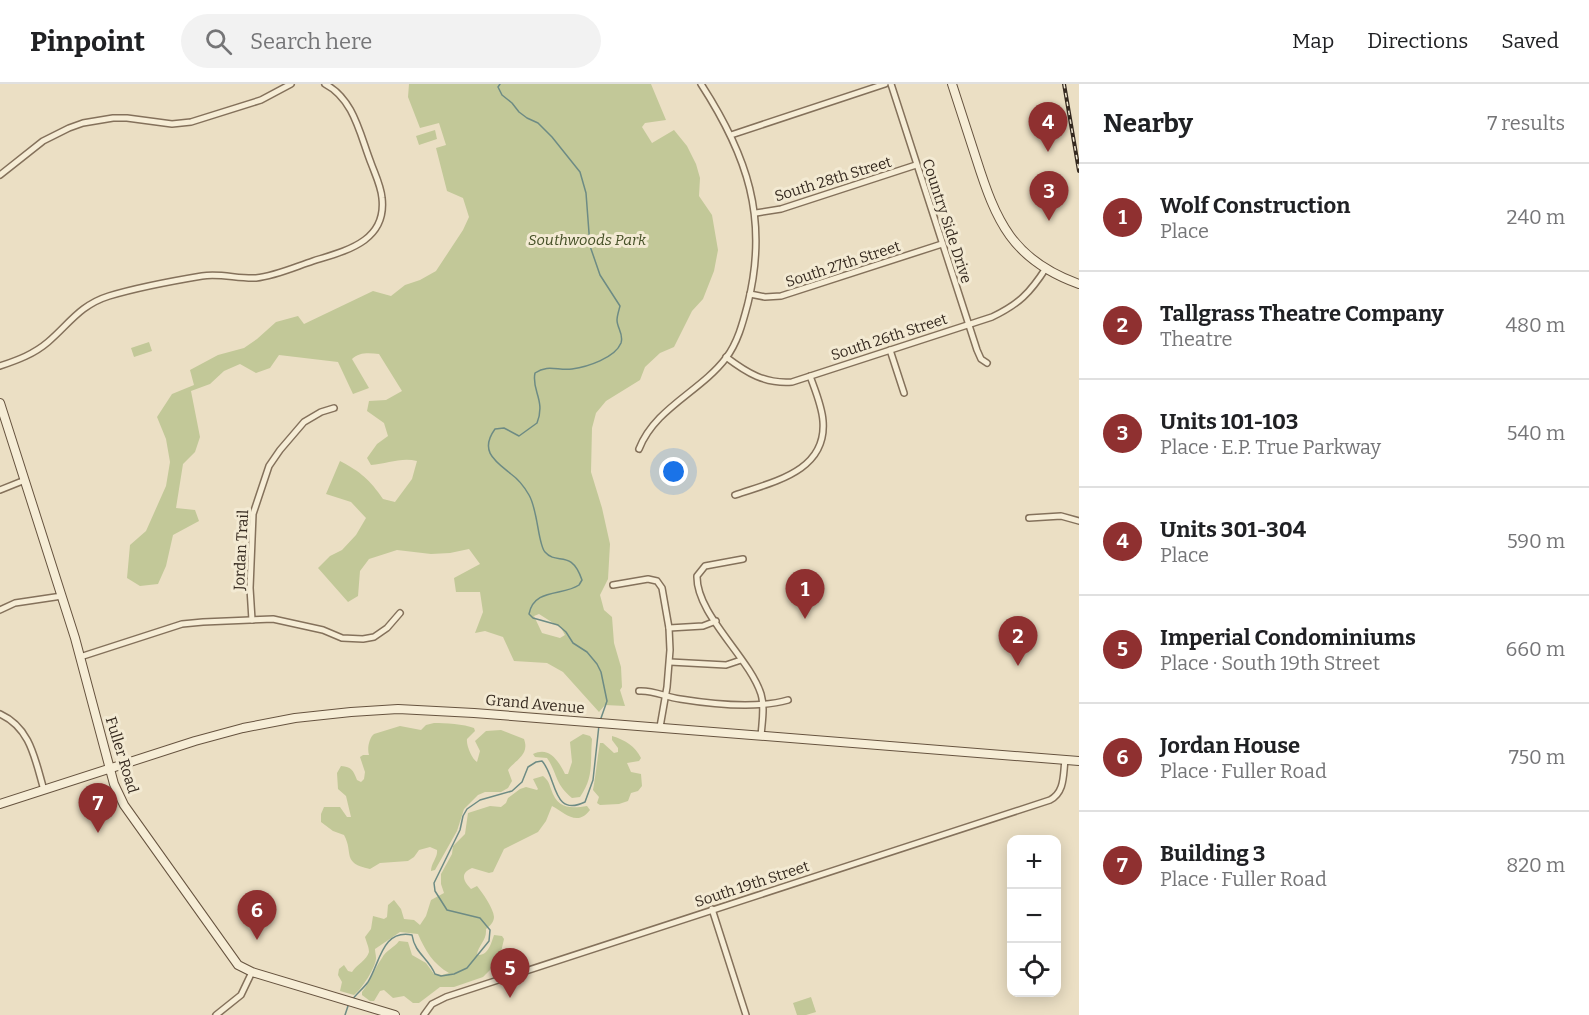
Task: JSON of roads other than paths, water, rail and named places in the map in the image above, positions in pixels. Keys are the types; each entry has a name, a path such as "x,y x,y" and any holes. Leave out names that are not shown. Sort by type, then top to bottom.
{"main road":[{"path":"951,84 988,196 997,216 1018,245 1046,268 1079,284"},
{"name":"Fuller Road","path":"0,403 62,596 110,769 119,796 138,827 238,965 252,972 394,1015"},
{"name":"Grand Avenue","path":"0,804 221,734 324,714 398,709 585,721 1079,761"}],"street":[{"path":"0,175 43,141 84,123 113,118 172,124 191,122 261,100 291,84"},
{"path":"0,366 40,349 80,311 108,296 204,275 239,278 266,276 361,244 371,234 380,219 381,188 345,99 335,89 325,84"},
{"path":"639,449 644,436 658,418 706,379 726,357 742,325 750,294 756,256 756,213 743,165 731,135 701,84"},
{"path":"731,135 885,84"},
{"name":"Country Side Drive","path":"891,84 981,360 987,363"},
{"name":"South 28th Street","path":"756,213 790,206 916,165"},
{"name":"South 27th Street","path":"750,294 765,297 781,296 942,244"},
{"name":"South 26th Street","path":"726,357 757,378 770,381 792,381 810,376 992,317 1012,307 1030,292 1046,268"},
{"path":"890,350 904,393"},
{"path":"735,495 790,476 800,470 815,453 823,421 810,376"},
{"name":"Jordan Trail","path":"252,620 250,588 253,514 269,466 304,422 321,412 334,408"},
{"path":"0,490 25,480"},
{"path":"1029,518 1061,516 1079,521"},
{"path":"743,559 705,566 699,572 697,579 700,595 757,685 763,705 761,736"},
{"path":"612,585 648,579 657,581 663,592 669,628 670,662 660,728"},
{"path":"0,610 15,603 62,596"},
{"path":"80,657 189,623 273,619 323,630 342,638 358,640 374,636 387,628 400,613"},
{"path":"669,628 703,626 716,621"},
{"path":"670,662 726,665 741,660"},
{"path":"639,692 654,691 680,699 763,705 788,700"},
{"path":"0,714 15,722 25,734 44,790"},
{"name":"South 19th Street","path":"424,1015 432,1004 446,997 1050,800 1058,795 1061,789 1065,760"},
{"path":"712,909 746,1015"},
{"path":"216,1015 242,995 252,972"}],"waterway":[{"path":"500,84 498,87 502,95 519,112 538,123 580,172 586,193 590,246 600,275 620,306 617,320 622,340 618,348 600,361 585,366 572,369 544,369 535,373 534,379 540,408 537,423 519,436 504,428 495,429 488,443 491,455 516,478 529,495 545,552 554,558 569,561 578,570 582,580 579,585 543,596 532,606 529,614 533,618 558,625 573,643 587,652 597,664 607,701 600,721"},
{"path":"352,1000 368,982 383,949 394,937 412,935 416,947 435,974 441,976 454,974 467,968 489,941 490,930 480,918 447,910 435,891 434,883 460,830 463,816 467,809 480,800 512,791 522,782 528,767 542,761 557,793 566,805 585,802 593,780 599,725"},
{"path":"345,1015 349,1003"}],"railway":[{"path":"1064,84 1079,171"}],"place":[{"name":"Units 301-304","path":"1048,152"},
{"name":"Units 101-103","path":"1049,221"},
{"name":"Wolf Construction","path":"805,619"},
{"name":"Tallgrass Theatre Company","path":"1018,666"},
{"name":"Building 3","path":"98,833"},
{"name":"Jordan House","path":"257,940"},
{"name":"Imperial Condominiums","path":"510,998"}],"park label":[{"name":"Southwoods Park","path":"587,240"}]}
